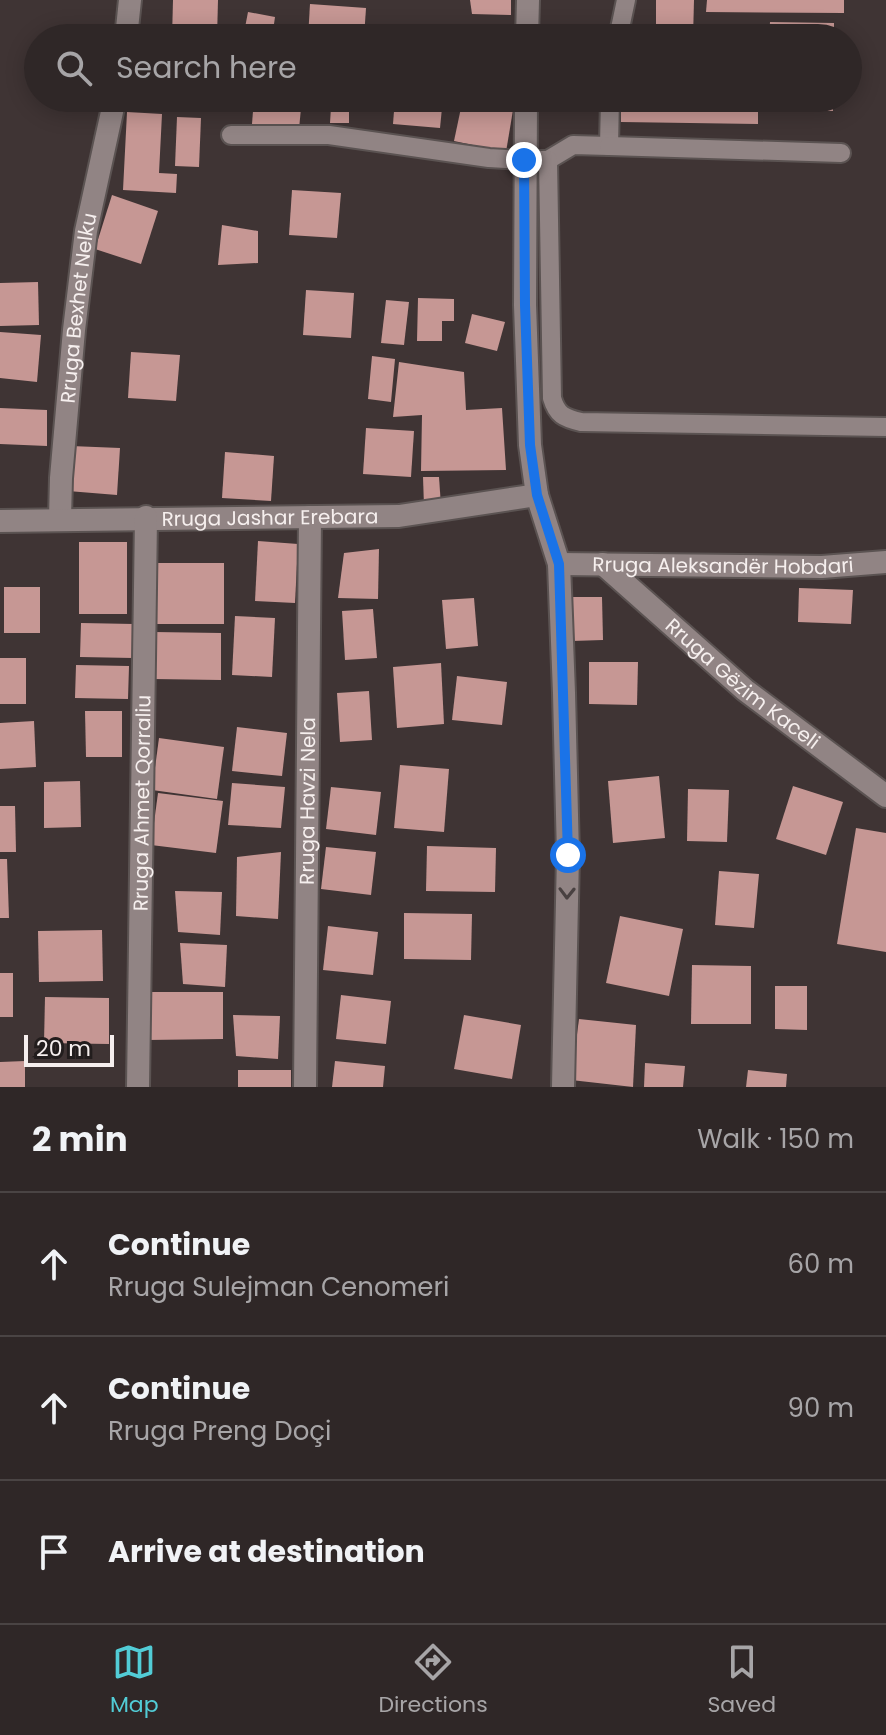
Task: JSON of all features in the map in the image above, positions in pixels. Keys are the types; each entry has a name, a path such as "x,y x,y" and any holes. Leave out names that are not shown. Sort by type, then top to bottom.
{"street":[{"path":"127,24 130,0"},
{"path":"527,24 528,0"},
{"name":"Rruga Bexhet Nelku","path":"60,519 72,345 86,231 112,112"},
{"path":"526,112 528,397 537,495 559,564 568,855 563,1087"},
{"name":"Rruga Jashar Erebara","path":"0,521 399,516 537,495"},
{"name":"Rruga Ahmet Qorraliu","path":"138,1087 146,517"},
{"name":"Rruga Havzi Nela","path":"305,1087 310,517"},
{"name":"Rruga Aleksandër Hobdari","path":"559,564 822,567 886,562"},
{"name":"Rruga Gëzim Kaceli","path":"603,564 745,690 886,796"}],"lane":[{"path":"621,24 626,0"},
{"path":"609,146 610,112"},
{"path":"231,135 329,135 524,160 548,160 573,145 841,153"},
{"path":"548,160 552,398 556,411 566,419 581,422 886,427"}],"building":[{"path":"173,0 218,0 217,24 172,24"},
{"path":"470,0 511,0 511,15 472,14"},
{"path":"656,0 694,0 693,24 656,24"},
{"path":"707,0 844,0 844,13 706,12"},
{"path":"310,4 366,8 365,24 309,24"},
{"path":"248,12 275,17 274,24 246,24"},
{"path":"770,22 834,23 834,24"},
{"path":"127,112 162,114 159,173 177,174 176,193 123,190"},
{"path":"253,112 301,112 299,129 252,124"},
{"path":"331,112 349,112 349,123 330,123"},
{"path":"394,112 442,112 440,128 393,124"},
{"path":"460,112 513,112 506,152 454,141"},
{"path":"621,112 758,112 758,124 621,122"},
{"path":"177,117 201,118 199,167 175,166"},
{"path":"292,190 341,193 337,238 289,235"},
{"path":"112,195 158,211 141,264 95,249"},
{"path":"222,225 258,231 258,263 218,265"},
{"path":"38,282 39,325 0,326 0,283"},
{"path":"306,290 354,293 351,338 303,335"},
{"path":"418,298 454,299 454,321 442,321 442,341 417,341"},
{"path":"386,300 409,302 404,345 381,343"},
{"path":"472,314 505,322 497,351 465,343"},
{"path":"0,332 41,335 37,382 0,378"},
{"path":"131,352 180,355 176,401 128,398"},
{"path":"372,356 395,359 391,402 368,399"},
{"path":"399,362 464,372 466,410 502,408 506,470 421,471 422,415 393,417"},
{"path":"0,408 47,410 47,446 0,444"},
{"path":"366,428 414,431 411,477 363,474"},
{"path":"71,446 120,448 117,495 68,491"},
{"path":"225,452 274,456 271,501 222,498"},
{"path":"423,477 439,477 441,506 424,506"},
{"path":"258,541 298,544 295,603 255,601"},
{"path":"79,542 127,542 127,614 79,614"},
{"path":"379,549 378,599 338,598 344,553"},
{"path":"154,563 224,563 224,624 154,624"},
{"path":"4,587 40,587 40,633 4,633"},
{"path":"799,588 853,590 851,624 798,622"},
{"path":"571,597 602,597 603,640 572,641"},
{"path":"474,598 478,646 446,649 442,600"},
{"path":"373,609 377,658 345,660 342,611"},
{"path":"235,616 275,618 272,677 232,675"},
{"path":"81,623 134,624 133,658 80,657"},
{"path":"154,632 221,633 221,680 153,679"},
{"path":"0,658 26,658 26,704 0,704"},
{"path":"589,662 638,662 637,705 589,704"},
{"path":"441,663 444,724 397,728 393,667"},
{"path":"76,665 129,666 128,699 75,698"},
{"path":"457,676 507,682 502,725 452,720"},
{"path":"369,691 372,740 340,742 337,693"},
{"path":"85,711 122,711 122,757 86,757"},
{"path":"34,721 36,767 0,769 0,723"},
{"path":"237,727 287,733 282,776 232,771"},
{"path":"159,738 224,747 217,799 152,790"},
{"path":"400,765 449,769 444,832 394,828"},
{"path":"659,776 665,838 613,843 608,781"},
{"path":"80,781 81,827 44,828 44,782"},
{"path":"232,783 285,787 281,828 228,825"},
{"path":"793,786 843,802 826,855 776,839"},
{"path":"331,787 381,792 376,835 326,829"},
{"path":"688,789 729,790 727,842 687,841"},
{"path":"158,793 223,801 216,853 151,845"},
{"path":"0,806 15,806 16,852 0,852"},
{"path":"856,828 886,833 886,952 837,944"},
{"path":"427,846 496,848 495,892 426,891"},
{"path":"326,847 376,852 371,895 321,889"},
{"path":"281,852 278,919 236,916 237,857"},
{"path":"0,859 7,859 9,918 0,918"},
{"path":"719,871 759,874 754,928 715,925"},
{"path":"175,891 222,892 220,935 178,932"},
{"path":"404,913 472,914 471,960 404,959"},
{"path":"620,916 683,929 669,996 606,983"},
{"path":"328,926 378,932 373,975 323,970"},
{"path":"102,930 103,981 39,982 38,931"},
{"path":"180,943 227,945 225,987 183,984"},
{"path":"692,965 751,966 751,1024 691,1024"},
{"path":"0,973 13,973 13,1017 0,1017"},
{"path":"775,986 807,986 807,1030 775,1029"},
{"path":"147,992 223,992 223,1039 147,1040"},
{"path":"341,995 391,1001 386,1044 336,1039"},
{"path":"45,997 109,998 109,1044 44,1043"},
{"path":"233,1015 280,1016 278,1059 236,1056"},
{"path":"464,1015 521,1025 512,1079 454,1069"},
{"path":"579,1019 636,1025 633,1087 571,1080"},
{"path":"25,1061 25,1087 0,1087 0,1062"},
{"path":"335,1061 385,1066 383,1087 332,1087"},
{"path":"645,1063 685,1066 683,1087 644,1087"},
{"path":"238,1070 291,1070 291,1087 238,1087"},
{"path":"748,1070 787,1074 786,1087 746,1087"}],"route":[{"path":"524,160 530,445 537,495 559,564 568,855"}]}
